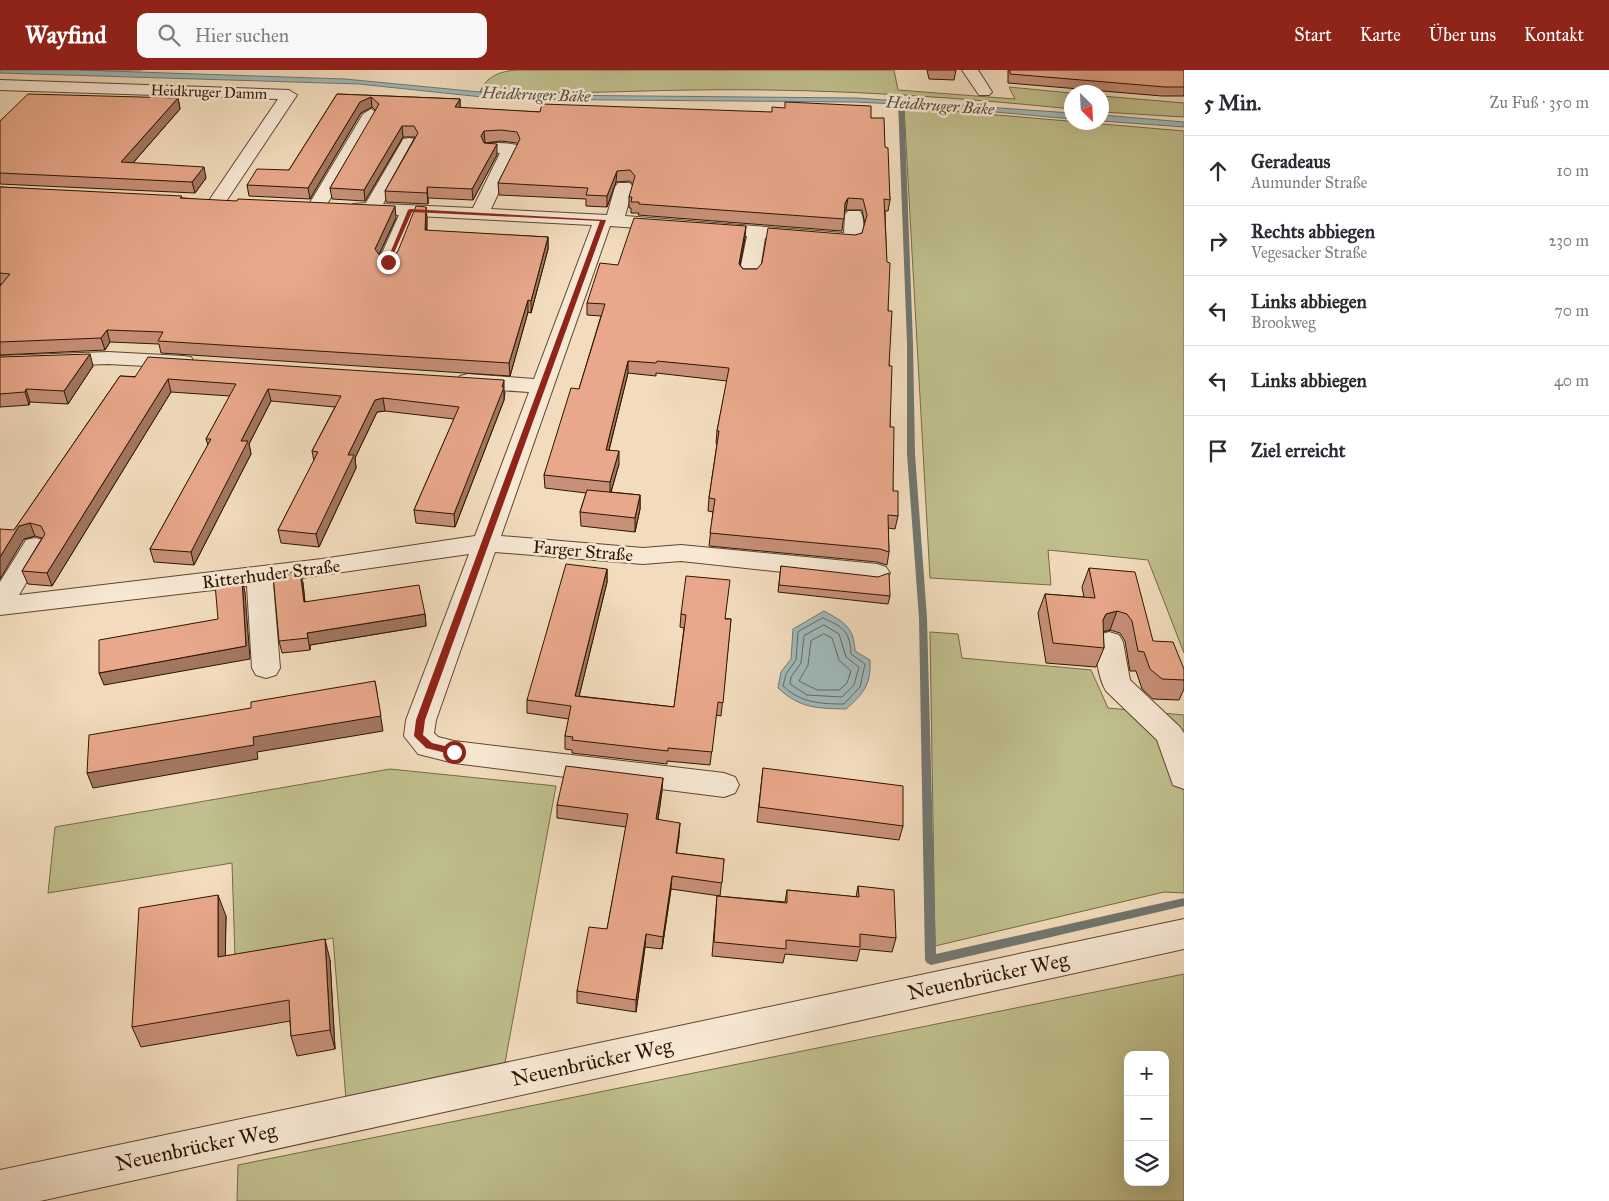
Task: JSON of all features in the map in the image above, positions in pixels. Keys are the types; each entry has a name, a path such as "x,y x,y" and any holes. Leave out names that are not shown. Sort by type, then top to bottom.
{"street":[{"path":"970,70 984,92"},
{"name":"Heidkruger Damm","path":"0,85 289,95 225,202 197,201"},
{"path":"317,206 372,114"},
{"path":"372,208 409,143"},
{"path":"479,214 511,149 491,148"},
{"path":"624,187 609,220 484,543 421,720 419,736 429,746 454,752 556,766 724,785"},
{"path":"298,206 609,220 853,238 854,215"},
{"path":"388,262 410,210"},
{"path":"749,275 757,231"},
{"path":"0,362 108,358 198,363"},
{"path":"444,379 544,386"},
{"name":"Farger Straße","path":"484,543 643,556 681,553 877,573"},
{"name":"Ritterhuder Straße","path":"0,605 259,576 484,543"},
{"path":"0,605 34,546"},
{"path":"259,576 266,668"},
{"path":"1109,642 1116,684 1170,734 1184,777"},
{"name":"Neuenbrücker Weg","path":"0,1190 1184,934"}],"shaded area":[{"path":"517,70 894,70 898,90 1015,99 1009,87 1064,92 1064,108 977,100 786,90 559,93 480,92 490,78"},
{"path":"1109,97 1184,103 1184,117 1109,112"},
{"path":"904,107 1064,121 1064,130 1109,130 1109,125 1184,131 1184,653 1148,560 1048,550 1051,585 930,578"},
{"path":"930,632 958,634 962,658 1091,670 1108,708 1184,715 1184,893 1164,892 935,946"},
{"path":"390,769 556,786 504,1068 346,1100 333,938 235,958 232,863 48,893 55,827"},
{"path":"1184,974 1184,1201 237,1201 238,1165"}],"water":[{"name":"Heidkruger Bäke","path":"0,70 78,70 345,79 480,92 538,95 856,98 1064,113 1064,118 919,105 855,102 501,99 359,84 0,73"},
{"path":"1109,116 1184,122 1184,127 1109,122"},
{"path":"824,611 847,626 853,636 855,651 870,660 868,682 862,693 846,709 802,704 778,688 781,672 791,659 793,629"}],"building":[{"path":"1010,70 1184,70 1184,87 1010,74"},
{"path":"28,94 178,98 121,162 204,167 192,182 0,173 0,121"},
{"path":"337,94 460,99 455,107 540,112 542,104 772,112 772,107 785,108 785,102 871,106 871,118 884,118 885,147 888,148 890,200 884,199 887,262 890,263 888,311 892,311 889,366 892,366 890,427 894,427 893,491 898,491 898,516 888,515 889,552 880,549 710,533 715,499 709,498 719,431 717,431 729,368 657,361 656,363 628,361 606,450 619,451 610,482 544,475 571,388 579,389 605,304 587,303 600,263 618,265 634,218 746,226 739,264 743,269 757,269 762,263 768,228 855,235 862,233 867,215 863,199 848,198 845,203 844,219 639,204 639,202 631,202 632,197 629,197 635,176 630,170 617,171 607,196 586,195 588,188 498,183 520,139 517,132 501,130 484,131 481,136 484,143 497,144 472,189 427,187 427,193 385,191 418,133 414,126 402,126 364,190 330,188 379,104 371,97 360,102 308,188 247,185 257,169 289,170"},
{"path":"0,187 182,196 180,198 237,201 238,199 395,206 375,249 380,256 394,256 398,251 416,206 426,207 425,230 548,237 531,301 528,300 509,363 158,341 163,332 107,330 101,338 0,342 0,286 10,274 0,273"},
{"path":"90,354 64,391 26,389 25,392 0,394 0,357"},
{"path":"148,357 504,380 502,387 504,387 454,514 414,510 459,407 383,398 375,400 348,455 354,455 316,534 278,530 318,452 312,451 341,396 268,389 241,441 248,441 191,552 150,549 211,439 206,439 236,384 168,379 47,573 22,571 45,534 41,526 30,523 19,526 0,557 0,529 14,530 120,376 135,377"},
{"path":"587,490 640,495 635,518 580,512"},
{"path":"566,564 607,569 575,696 674,707 686,615 681,614 686,576 730,580 725,619 731,619 723,703 718,702 712,752 668,748 668,751 572,740 573,737 565,736 571,706 527,700"},
{"path":"781,566 878,577 889,573 890,596 779,585"},
{"path":"1089,568 1135,572 1153,641 1173,642 1184,669 1184,680 1162,679 1150,669 1144,652 1138,651 1132,621 1127,614 1117,611 1106,614 1103,620 1104,648 1053,643 1045,594 1095,598"},
{"path":"300,571 304,602 419,585 425,614 307,633 308,638 279,641 273,575"},
{"path":"242,579 246,646 99,673 99,640 218,619 215,584"},
{"path":"375,681 381,716 253,737 254,745 87,773 89,735 251,708 251,702"},
{"path":"566,766 663,778 656,819 680,823 676,853 724,859 722,883 672,876 663,937 646,934 636,1000 577,991 589,927 607,929 628,814 557,805"},
{"path":"763,768 903,786 903,826 759,807"},
{"path":"858,886 894,890 896,938 860,934 860,947 786,940 786,949 714,942 717,896 787,903 787,890 859,897"},
{"path":"218,895 218,957 325,939 330,1030 291,1036 289,1000 132,1027 139,908"}],"waterway":[{"name":"Heidkruger Bäke","path":"901,101 910,344 911,454 923,618 931,960 1184,902"}],"route":[{"path":"388,262 410,210 603,220 421,720 419,736 429,746 454,752"}]}
